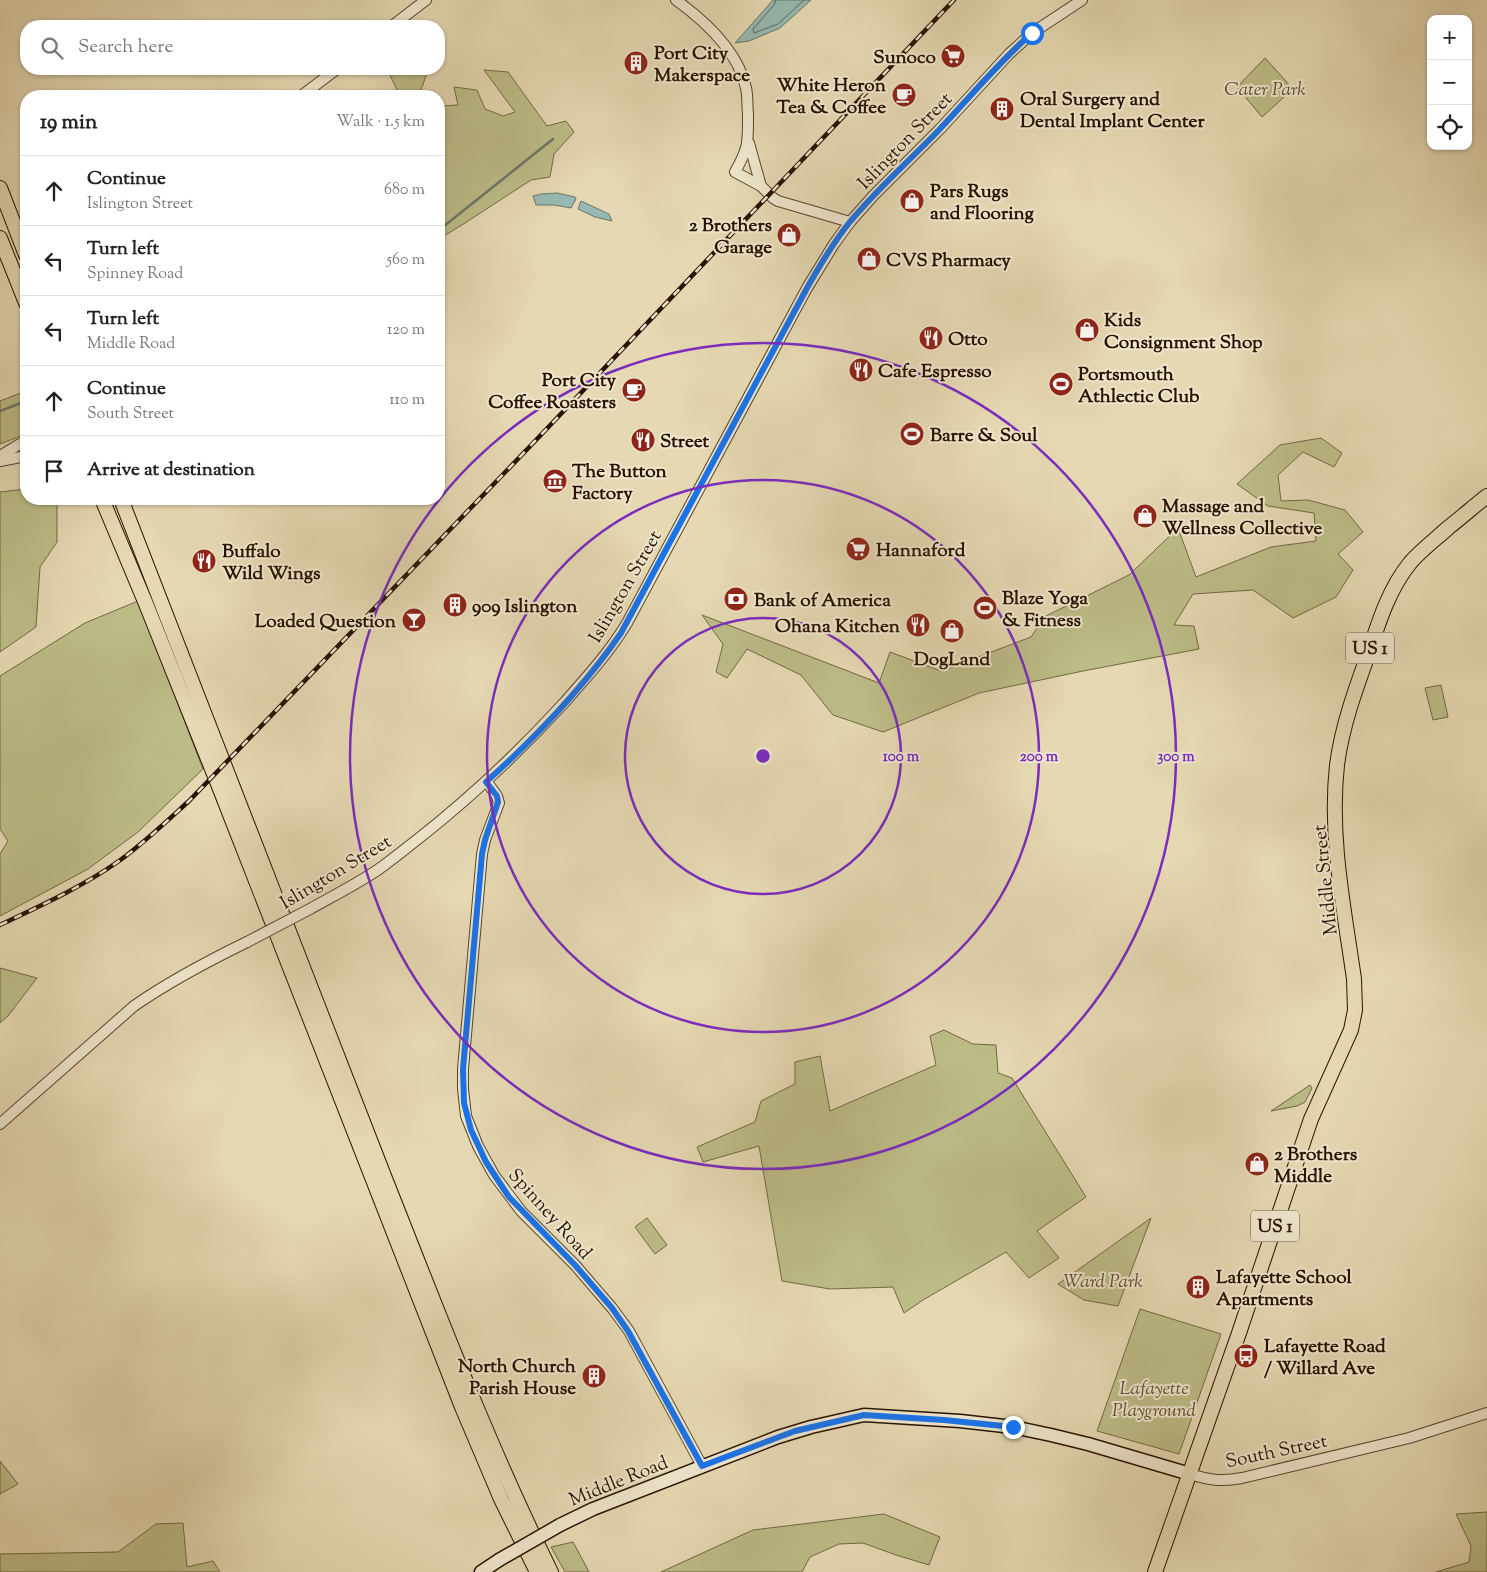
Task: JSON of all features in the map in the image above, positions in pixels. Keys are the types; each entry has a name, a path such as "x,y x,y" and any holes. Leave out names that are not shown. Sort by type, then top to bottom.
{"main road":[{"path":"0,188 20,240"},
{"path":"0,238 20,271"},
{"name":"Middle Street","path":"1190,1474 1311,1120 1323,1090 1348,1040 1354,1020 1354,979 1336,859 1335,839 1337,764 1345,726 1376,631 1398,580 1418,555 1487,496"},
{"path":"104,505 220,789 462,1407 501,1499 537,1572"},
{"path":"123,505 342,1071 467,1384 509,1485 551,1572"},
{"name":"Middle Road","path":"481,1572 560,1525 593,1509 795,1431 864,1415"},
{"name":"South Street","path":"864,1415 1013,1427 1096,1446 1190,1474"},
{"name":"US 1","path":"1155,1572 1190,1474"}],"street":[{"path":"400,20 426,0"},
{"path":"676,0 716,34 742,74 746,88 748,142 761,186"},
{"name":"Islington Street","path":"0,1124 134,1006 156,991 200,965 344,891 393,859 486,782 538,731 588,676 621,633 807,288 850,222 1018,45 1045,23 1082,0"},
{"path":"309,90 329,75"},
{"path":"748,142 744,157 735,172 761,186 778,201 850,222"},
{"path":"0,456 20,444"},
{"path":"0,461 20,457"},
{"name":"Spinney Road","path":"486,782 497,796 498,802 485,840 480,876 463,1069 463,1096 466,1116 478,1146 509,1197 594,1286 628,1331 702,1466"},
{"name":"South Street","path":"1190,1474 1222,1481 1242,1478 1409,1438 1487,1413"}],"green space":[{"name":"Cater Park","path":"1265,58 1293,89 1262,117 1237,87"},
{"path":"484,70 508,72 547,126 566,121 574,132 554,154 550,177 531,180 445,235 445,106 458,105 454,87 477,90 485,109 503,116 515,112"},
{"path":"390,75 426,75 421,90 397,90"},
{"path":"20,393 20,436 0,444 0,401"},
{"path":"1321,438 1342,453 1334,467 1303,452 1278,475 1281,501 1308,500 1345,510 1363,532 1338,554 1353,570 1336,597 1293,618 1253,590 1193,594 1174,625 1194,626 1199,649 979,693 883,732 833,715 801,675 747,649 727,678 716,672 723,644 702,615 879,683 890,652 941,671 1031,637 1044,617 1129,575 1178,528 1196,577 1271,547 1316,541 1314,513 1268,506 1237,484 1280,445"},
{"path":"20,490 20,505 57,505 57,542 40,567 36,627 0,652 0,492"},
{"path":"138,601 203,769 138,832 88,869 0,916 0,854 8,841 0,829 0,676 85,623"},
{"path":"1441,685 1448,717 1433,720 1425,688"},
{"path":"0,968 37,978 8,1016 0,1023"},
{"path":"944,1030 973,1044 996,1045 998,1073 1012,1078 1086,1197 1037,1231 1059,1258 1029,1278 1006,1252 904,1313 893,1287 830,1289 782,1281 759,1146 703,1162 697,1147 755,1122 761,1101 795,1084 795,1062 820,1056 830,1111 936,1065 930,1036"},
{"path":"1310,1085 1312,1088 1305,1102 1297,1106 1271,1111"},
{"path":"647,1218 667,1245 655,1254 635,1227"},
{"name":"Ward Park","path":"1151,1218 1118,1306 1084,1300 1058,1284"},
{"name":"Lafayette Playground","path":"1140,1309 1221,1334 1179,1454 1097,1431"},
{"path":"0,1461 18,1484 0,1494"},
{"path":"1487,1512 1487,1572 1436,1572 1469,1562 1471,1546 1456,1514"},
{"path":"884,1514 940,1537 929,1565 863,1543 839,1544 810,1557 802,1572 661,1572 753,1530"},
{"path":"183,1523 187,1567 213,1561 220,1572 0,1572 0,1554 118,1552 156,1524"},
{"path":"573,1542 589,1572 565,1572 551,1547"}],"water":[{"path":"773,0 811,0 780,28 749,41 735,43"},
{"path":"557,193 575,197 576,199 571,208 554,205 536,205 533,196 541,194"},
{"path":"581,201 609,214 612,221 595,217 578,209"}],"waterway":[{"path":"445,225 553,139"},
{"path":"0,411 20,403"}],"railway":[{"path":"0,925 61,896 119,861 189,801 538,438 954,0"}],"place":[{"name":"Sunoco","path":"953,56"},
{"name":"Port City Makerspace","path":"636,63"},
{"name":"White Heron Tea & Coffee","path":"904,95"},
{"name":"Oral Surgery and Dental Implant Center","path":"1002,109"},
{"name":"Pars Rugs and Flooring","path":"912,201"},
{"name":"2 Brothers Garage","path":"789,235"},
{"name":"CVS Pharmacy","path":"869,259"},
{"name":"Kids Consignment Shop","path":"1087,330"},
{"name":"Otto","path":"931,338"},
{"name":"Cafe Espresso","path":"861,370"},
{"name":"Portsmouth Athlectic Club","path":"1061,384"},
{"name":"Port City Coffee Roasters","path":"634,390"},
{"name":"Barre & Soul","path":"912,434"},
{"name":"Street","path":"643,440"},
{"name":"The Button Factory","path":"555,481"},
{"name":"Massage and Wellness Collective","path":"1145,516"},
{"name":"Hannaford","path":"858,549"},
{"name":"Buffalo Wild Wings","path":"204,561"},
{"name":"Bank of America","path":"736,599"},
{"name":"909 Islington","path":"455,605"},
{"name":"Blaze Yoga & Fitness","path":"985,608"},
{"name":"Loaded Question","path":"414,620"},
{"name":"Ohana Kitchen","path":"918,625"},
{"name":"DogLand","path":"952,631"},
{"name":"2 Brothers Middle","path":"1257,1164"},
{"name":"Lafayette School Apartments","path":"1198,1287"},
{"name":"Lafayette Road / Willard Ave","path":"1246,1356"},
{"name":"North Church Parish House","path":"594,1376"}],"route":[{"path":"1013,1427 864,1415 795,1431 702,1466 628,1331 612,1308 575,1265 521,1211 494,1175 478,1146 466,1116 463,1069 482,854 498,802 497,796 486,782 515,755 592,672 621,633 807,288 823,260 850,222 1009,54 1032,33"}]}
